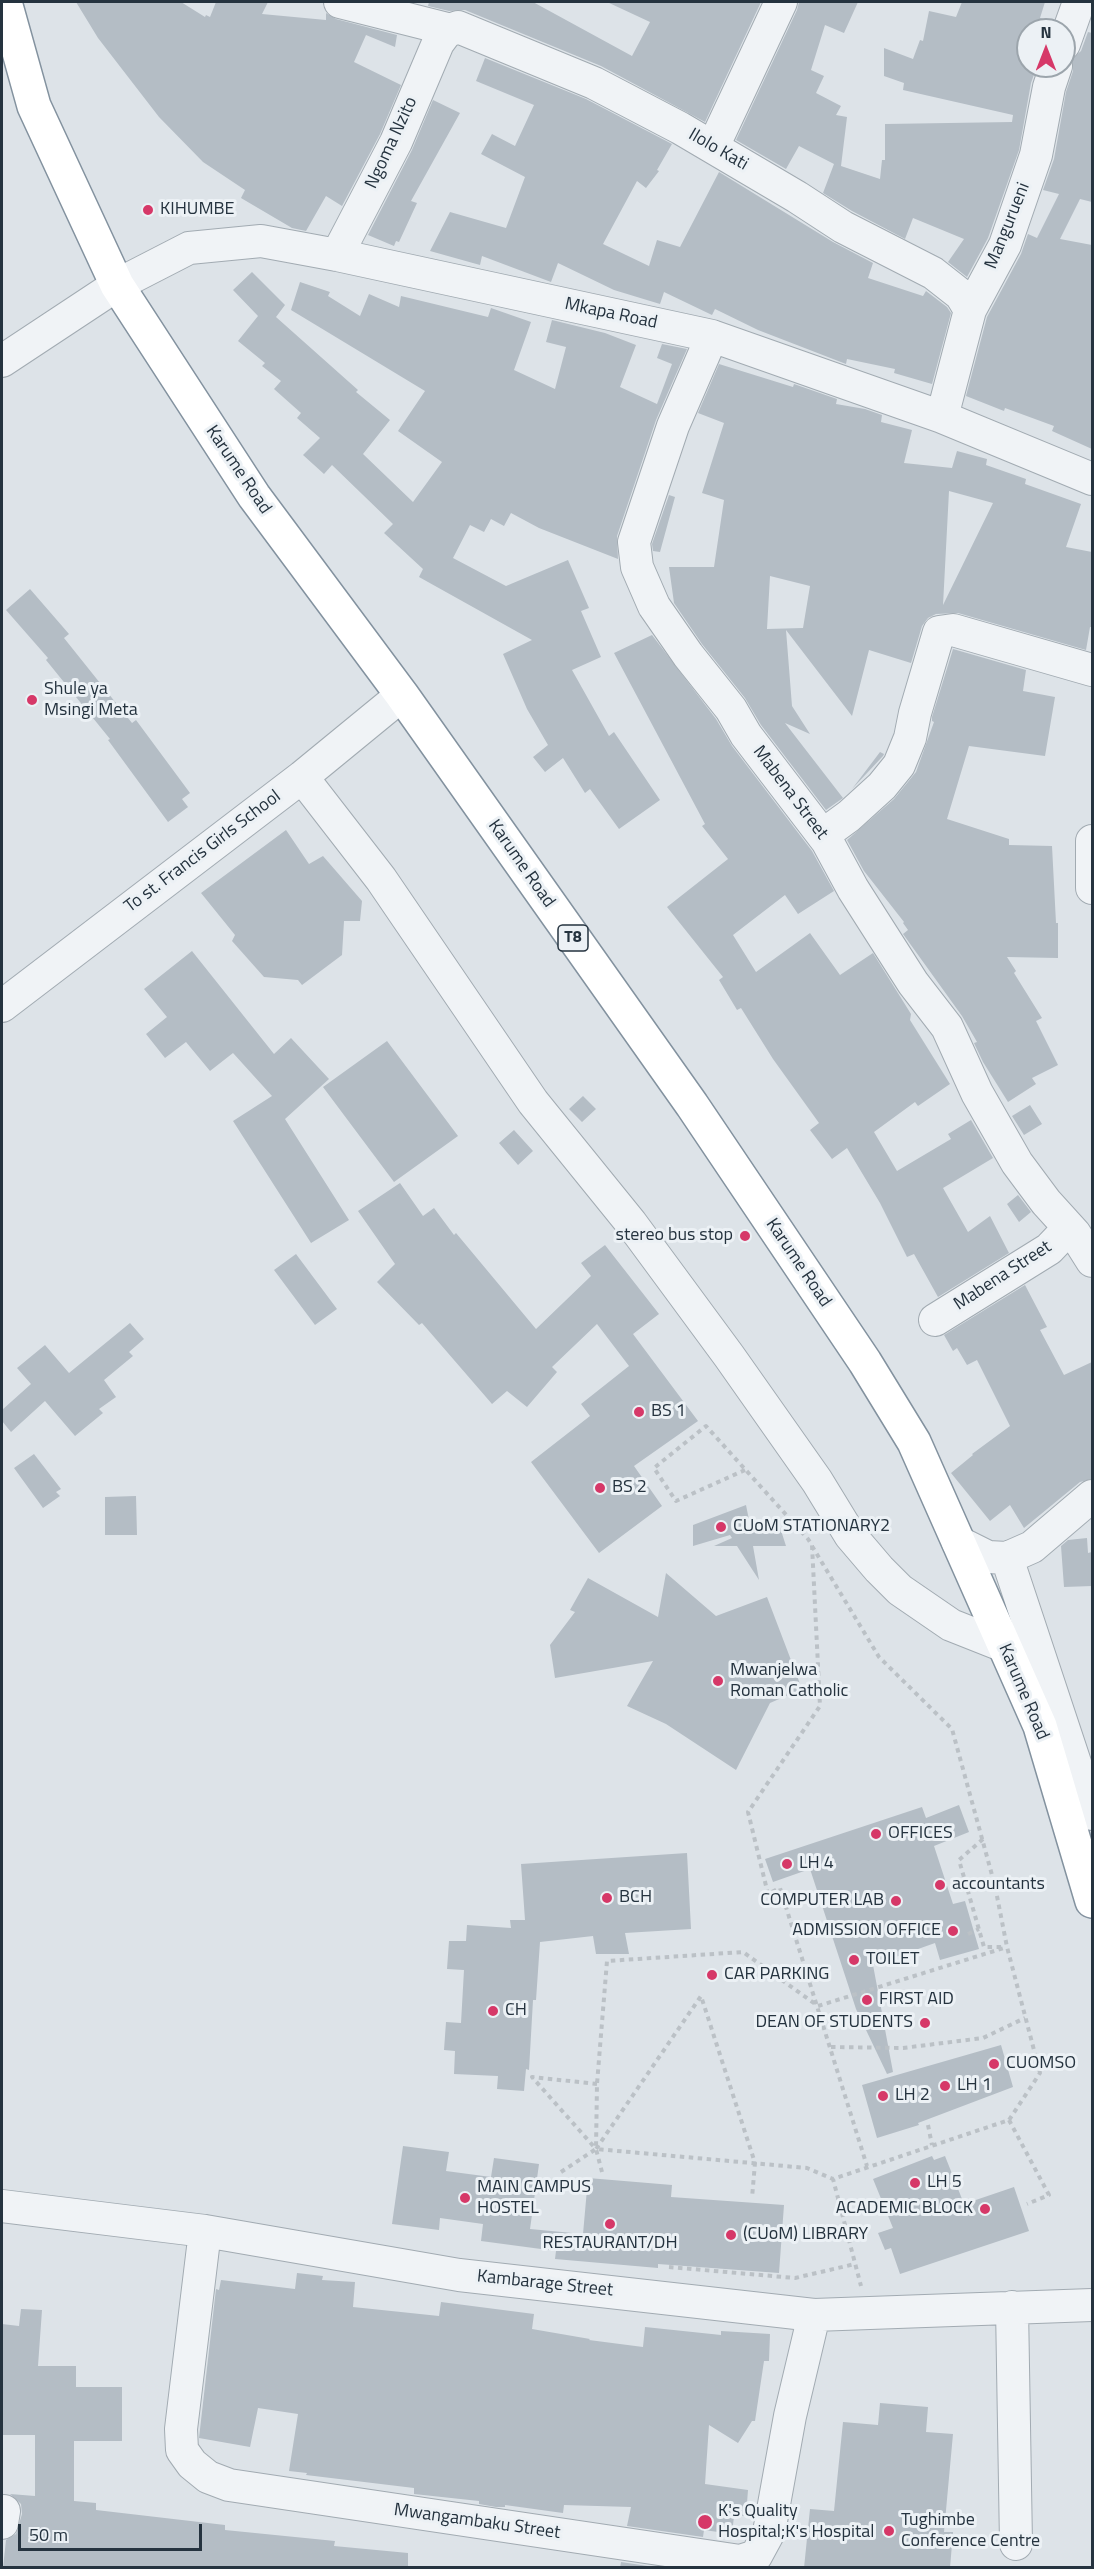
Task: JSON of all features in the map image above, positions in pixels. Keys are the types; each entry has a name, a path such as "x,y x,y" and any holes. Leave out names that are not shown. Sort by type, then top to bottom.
{"highway":[{"name":"Karume Road","path":"5,2 34,106 117,285 254,496 402,695 692,1105 865,1362 914,1442 1040,1726 1092,1901"}],"street":[{"name":"Ilolo Kati","path":"340,2 449,30 458,27 594,83 713,147 843,227 933,273 961,295 970,310"},
{"path":"713,147 782,2"},
{"path":"1073,18 1079,2"},
{"name":"Ngoma Nzito","path":"337,255 396,142 431,57 449,30"},
{"name":"Mangurueni","path":"942,417 970,310 1005,245 1036,155 1052,78"},
{"name":"Mkapa Road","path":"2,361 117,285 189,248 261,241 337,255 712,336 942,417 1092,479"},
{"name":"Mabena Street","path":"712,336 673,426 634,542 637,567 654,606 688,655 731,709 746,735 823,835 853,889 913,983 947,1027 977,1093 1017,1163 1046,1202 1072,1231 1049,1249 935,1320"},
{"path":"823,835 849,816 882,786 899,765 910,738 939,632 953,630 1092,670"},
{"name":"To st. Francis Girls School","path":"2,1006 302,777 402,695"},
{"path":"302,777 381,879 533,1102 631,1223 729,1356 817,1481 850,1535 879,1569 914,1599 951,1625 1004,1646"},
{"path":"1092,841 1092,888"},
{"path":"1072,1231 1092,1261"},
{"path":"958,1542 988,1557 1007,1558 1032,1547 1092,1496"},
{"path":"1007,1558 1092,1814"},
{"name":"Kambarage Street","path":"2,2206 205,2231 459,2275 814,2315 1092,2305"},
{"name":"Mwangambaku Street","path":"205,2231 181,2429 182,2450 192,2463 208,2477 229,2485 740,2561 756,2556 769,2532 790,2416 814,2315"},
{"path":"1012,2307 1016,2544"}],"path":[{"path":"597,2084 532,2077 596,2149 807,2168 833,2179 1009,2120 1040,2073 1007,1947 983,1839 952,1729 879,1657 812,1545 706,1426 654,1468 676,1502 745,1470"},
{"path":"812,1545 820,1706 748,1812 768,1894 780,1888 867,2166"},
{"path":"983,1839 959,1860 984,1947 1007,1947"},
{"path":"968,1934 979,1929"},
{"path":"818,2006 1007,1947"},
{"path":"602,2172 596,2149 597,2084 607,1961 743,1952 818,2006"},
{"path":"561,2172 596,2149 701,1996 755,2163 752,2198"},
{"path":"831,2047 903,2048 984,2038 1025,2018"},
{"path":"1009,2120 1049,2195 1027,2204"},
{"path":"928,2125 932,2145"},
{"path":"833,2179 869,2312"},
{"path":"669,2267 795,2278 855,2264"}],"building":[{"path":"76,2 181,2 205,17 206,15 210,17 216,2 268,2 262,14 326,20 326,13 336,19 397,35 395,47 366,35 354,62 401,85 380,134 342,206 326,196 306,231 292,228 241,198 245,190 203,162 159,117 98,38"},
{"path":"429,2 533,2 632,56 650,22 607,2 761,2 705,122 601,66 465,10 449,11 428,6"},
{"path":"799,2 858,2 844,33 825,25 811,70 824,76 816,93 841,106 836,115 847,117 841,166 880,179 882,160 885,160 885,124 1012,122 1013,115 903,90 904,83 884,76 884,48 913,59 920,40 923,41 929,11 956,17 962,2 1045,2 1040,18 1016,18 1016,78 1033,78 1019,150 988,238 967,277 948,262 964,239 913,218 905,239 823,193 834,164 799,146 786,169 736,140"},
{"path":"1088,32 1092,33 1092,202 1080,199 1060,239 1092,245 1092,449 1052,431 1054,426 1005,408 1004,411 966,396 987,317 1021,254 1028,234 1037,238 1059,194 1043,190 1054,159 1066,92 1071,78 1076,78 1076,55 1081,51"},
{"path":"485,58 586,99 672,144 657,170 659,171 646,188 637,181 603,244 649,266 657,240 680,247 719,172 833,242 873,263 868,278 923,296 926,291 947,307 951,313 932,384 894,373 895,369 847,359 846,364 758,330 715,309 712,315 664,292 660,304 614,290 558,263 551,282 482,256 480,265 430,251 450,212 506,228 525,177 481,154 492,134 515,146 534,105 476,81"},
{"path":"433,100 460,113 411,201 417,203 399,242 396,241 394,246 368,235 412,150"},
{"path":"252,272 285,305 276,317 358,390 356,392 390,420 363,454 413,502 442,462 398,431 425,391 291,310 300,282 330,292 328,296 360,316 369,294 399,307 401,296 488,317 491,308 531,322 514,370 555,389 566,347 546,342 552,320 605,333 636,345 620,387 657,404 672,364 657,358 662,344 687,349 656,420 617,536 618,559 539,528 511,513 504,526 491,519 484,532 470,525 453,558 506,586 568,560 589,608 581,611 601,657 572,670 609,736 614,732 660,800 619,829 590,789 585,793 563,758 545,772 533,757 548,745 527,709 503,654 532,640 419,577 423,569 384,533 393,524 332,465 324,474 303,455 320,438 297,418 301,413 274,389 281,381 262,366 265,363 238,341 258,316 233,290"},
{"path":"719,364 793,387 794,384 837,399 836,404 865,409 882,415 881,422 912,430 904,463 952,468 957,451 987,459 986,465 1026,479 1025,484 1081,504 1066,547 1092,552 1092,627 1090,627 1086,650 958,613 936,614 928,618 922,626 911,663 869,650 852,716 786,630 792,706 810,734 785,723 843,798 826,810 761,725 745,698 702,644 674,603 669,567 714,567 724,500 702,493 724,423 698,413","holes":["949,491 993,503 943,605","770,576 810,586 803,628 767,629"]},
{"path":"669,495 675,497 660,552 653,551 652,544"},
{"path":"30,589 69,634 64,638 132,723 136,720 190,793 182,799 188,807 168,822 108,740 110,739 46,660 48,658 6,610"},
{"path":"652,635 812,851 834,891 798,914 785,895 733,935 756,972 810,933 840,975 873,953 911,1014 910,1020 950,1084 918,1106 915,1102 874,1132 897,1171 951,1139 948,1134 971,1120 993,1158 943,1188 968,1232 990,1216 1009,1253 938,1297 914,1254 907,1257 880,1203 847,1148 832,1159 810,1130 819,1123 773,1059 741,1008 737,1010 719,980 723,977 667,907 728,859 702,826 705,824 614,653"},
{"path":"953,649 1026,670 1023,691 1055,697 1045,756 969,746 947,819 1009,839 1009,845 1052,846 1056,923 1058,923 1058,958 1007,957 1016,971 1014,973 1042,1018 1036,1021 1058,1065 1032,1078 1036,1084 1008,1102 983,1062 974,1043 977,1042 962,1016 903,934 908,930 904,922 864,871 847,840 894,799 916,772 934,722 932,717"},
{"path":"880,752 884,754 883,756 852,789"},
{"path":"286,830 309,864 323,856 362,901 360,921 344,921 342,955 302,985 298,980 264,977 232,941 235,935 201,893"},
{"path":"192,951 274,1054 291,1038 329,1079 285,1119 349,1220 311,1243 233,1121 272,1096 233,1053 210,1071 186,1042 165,1058 146,1034 167,1017 144,989"},
{"path":"387,1041 458,1136 394,1182 323,1087"},
{"path":"583,1096 596,1109 582,1122 569,1109"},
{"path":"1030,1105 1042,1124 1024,1135 1012,1116"},
{"path":"514,1130 533,1151 518,1165 499,1143"},
{"path":"400,1183 423,1216 434,1208 454,1235 456,1233 536,1329 591,1276 581,1263 605,1245 659,1314 633,1334 698,1421 634,1466 662,1506 599,1553 531,1462 590,1416 581,1404 629,1366 597,1324 552,1367 557,1372 527,1407 507,1391 492,1404 422,1323 419,1325 377,1282 395,1264 358,1211"},
{"path":"1018,1195 1031,1212 1019,1222 1007,1204"},
{"path":"296,1254 337,1309 315,1325 274,1270"},
{"path":"1025,1285 1047,1327 1040,1330 1064,1375 1092,1362 1092,1479 1080,1482 1024,1528 1010,1505 990,1521 951,1473 1010,1426 977,1360 967,1365 957,1348 953,1351 944,1335"},
{"path":"130,1323 144,1339 129,1352 133,1356 104,1380 116,1397 99,1409 103,1413 75,1436 45,1401 11,1432 2,1421 2,1410 31,1384 17,1368 45,1345 69,1373"},
{"path":"34,1454 61,1489 56,1492 60,1496 43,1508 14,1468"},
{"path":"136,1496 137,1535 105,1535 105,1497"},
{"name":"CUoM STATIONARY2","path":"746,1505 751,1530 777,1518 786,1546 753,1546 759,1580 737,1546 714,1546 732,1538 730,1535 693,1546 693,1525"},
{"path":"1087,1538 1088,1553 1092,1552 1092,1586 1064,1587 1061,1546 1068,1540"},
{"path":"666,1573 716,1616 767,1597 802,1689 770,1703 736,1770 666,1724 627,1706 653,1661 555,1678 550,1645 575,1612 570,1610 588,1578 658,1617"},
{"path":"959,1805 969,1832 934,1846 953,1904 965,1901 979,1949 940,1960 935,1943 873,1965 893,2072 887,2074 856,2009 810,1869 773,1882 765,1859 922,1807 926,1818"},
{"path":"687,1853 691,1929 625,1933 629,1954 596,1954 593,1936 540,1942 536,2000 533,2000 529,2070 526,2069 524,2091 497,2089 498,2076 454,2074 455,2051 444,2050 446,2022 461,2023 464,1970 447,1969 449,1941 466,1941 467,1925 511,1928 510,1920 525,1920 521,1864"},
{"path":"1001,2045 1013,2087 918,2123 919,2125 877,2138 862,2085"},
{"path":"403,2146 449,2152 446,2171 491,2177 494,2158 539,2164 530,2229 583,2234 588,2178 672,2185 671,2197 784,2205 779,2273 658,2264 658,2268 555,2259 556,2251 481,2241 483,2224 440,2218 439,2230 392,2224"},
{"name":"ACADEMIC BLOCK","path":"932,2156 934,2160 945,2156 964,2204 1014,2187 1029,2231 900,2274 891,2248 885,2250 878,2233 893,2228 873,2179"},
{"path":"297,2273 323,2276 322,2280 355,2282 353,2307 439,2316 441,2302 534,2314 532,2329 643,2347 645,2327 721,2335 721,2331 770,2334 769,2361 764,2361 755,2421 752,2421 738,2443 709,2425 705,2484 748,2490 746,2516 734,2516 732,2534 704,2530 703,2537 627,2526 631,2507 564,2505 563,2513 505,2505 505,2507 496,2507 479,2504 479,2501 414,2494 414,2488 306,2475 307,2473 289,2471 298,2414 258,2408 250,2447 199,2438 216,2289 219,2290 221,2280 295,2289"},
{"path":"21,2309 42,2310 38,2366 76,2366 76,2387 122,2387 122,2441 74,2441 74,2501 96,2503 96,2510 225,2525 225,2530 335,2541 334,2546 408,2553 408,2568 3,2568 6,2540 16,2534 22,2514 21,2504 10,2494 35,2496 35,2435 2,2435 2,2324 19,2326"},
{"path":"880,2403 928,2407 926,2432 953,2434 944,2532 953,2532 950,2568 804,2568 810,2509 834,2511 843,2422 878,2425"},
{"path":"621,2562 661,2568 620,2568"}],"place":[{"name":"KIHUMBE","path":"148,210"},
{"name":"Shule ya Msingi Meta","path":"32,700"},
{"name":"stereo bus stop","path":"745,1236"},
{"name":"BS 1","path":"639,1412"},
{"name":"BS 2","path":"600,1488"},
{"name":"CUoM STATIONARY2","path":"721,1527"},
{"name":"Mwanjelwa Roman Catholic","path":"718,1681"},
{"name":"OFFICES","path":"876,1834"},
{"name":"LH 4","path":"787,1864"},
{"name":"accountants","path":"940,1885"},
{"name":"BCH","path":"607,1898"},
{"name":"COMPUTER LAB","path":"896,1901"},
{"name":"ADMISSION OFFICE","path":"953,1931"},
{"name":"TOILET","path":"854,1960"},
{"name":"CAR PARKING","path":"712,1975"},
{"name":"FIRST AID","path":"867,2000"},
{"name":"CH","path":"493,2011"},
{"name":"DEAN OF STUDENTS","path":"925,2023"},
{"name":"CUOMSO","path":"994,2064"},
{"name":"LH 1","path":"945,2086"},
{"name":"LH 2","path":"883,2096"},
{"name":"LH 5","path":"915,2183"},
{"name":"MAIN CAMPUS HOSTEL","path":"465,2198"},
{"name":"ACADEMIC BLOCK","path":"985,2209"},
{"name":"RESTAURANT/DH","path":"610,2224"},
{"name":"(CUoM) LIBRARY","path":"731,2235"},
{"name":"K's Quality Hospital;K's Hospital","path":"705,2522"},
{"name":"Tughimbe Conference Centre","path":"889,2531"}]}
